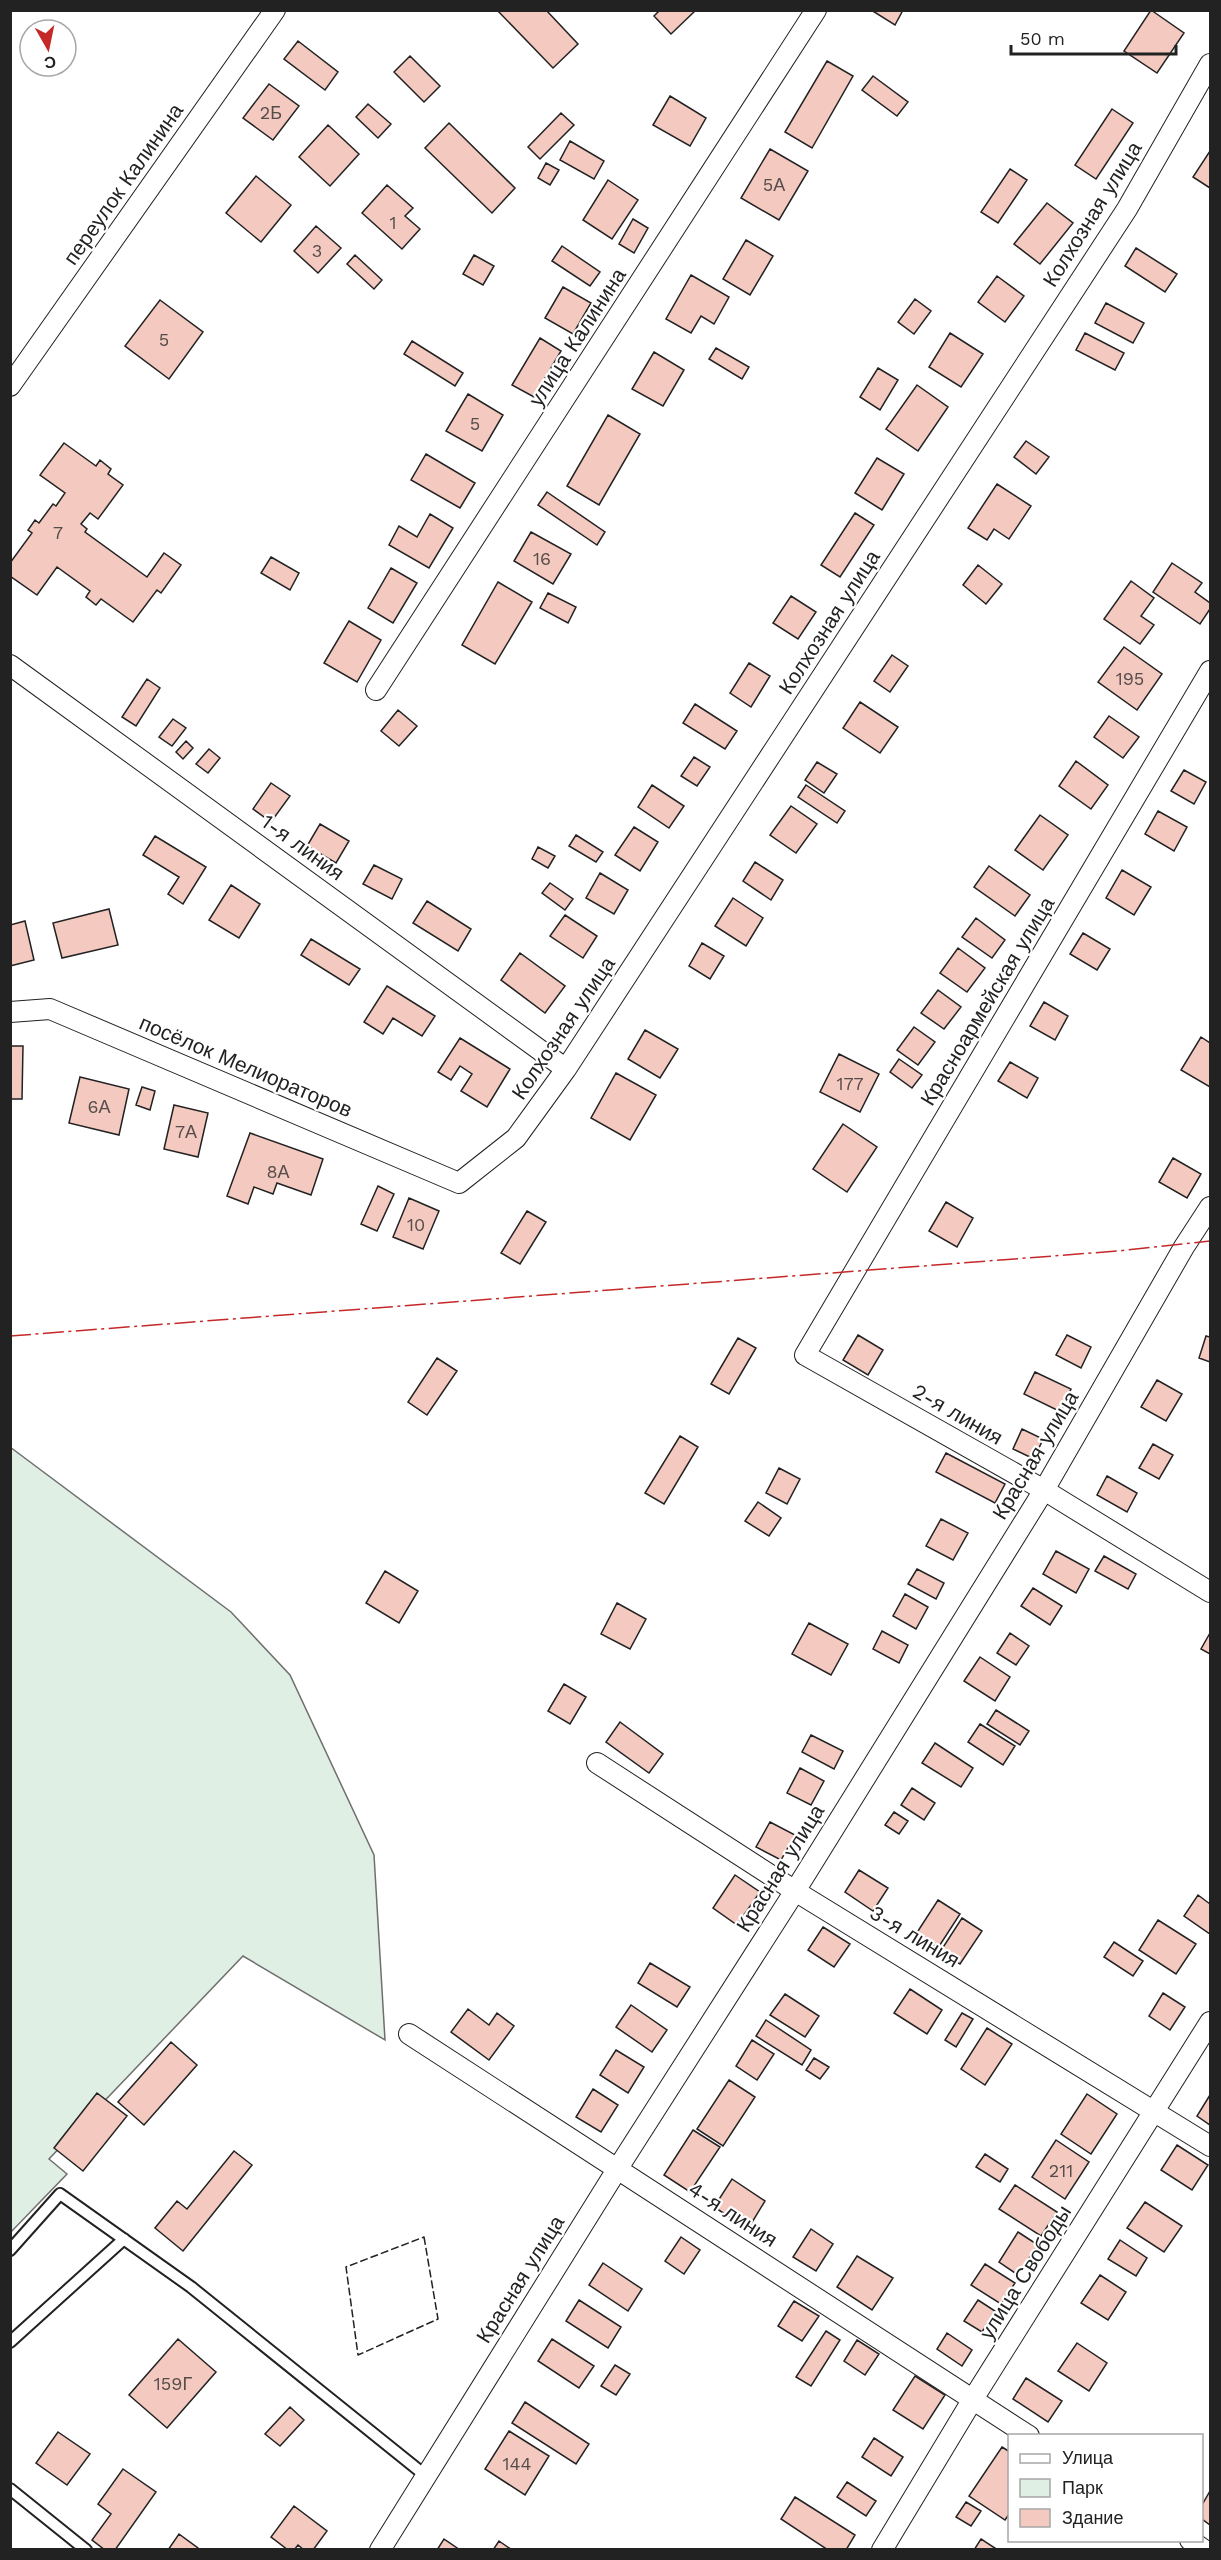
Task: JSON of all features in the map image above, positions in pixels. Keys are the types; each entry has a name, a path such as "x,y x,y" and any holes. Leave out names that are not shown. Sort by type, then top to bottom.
{"street":[{"name":"переулок Калинина","path":"10,386 275,10"},
{"name":"улица Калинина","path":"376,690 816,10"},
{"name":"Колхозная улица","path":"459,1183 516,1138 567,1069 1126,208 1210,64"},
{"name":"1-я линия","path":"10,665 567,1069"},
{"name":"Красноармейская улица","path":"805,1355 1210,671"},
{"name":"посёлок Мелиораторов","path":"10,1012 50,1009 459,1183"},
{"name":"Красная улица","path":"380,2550 618,2168 795,1891 1044,1490 1184,1247 1210,1207"},
{"name":"2-я линия","path":"805,1355 1044,1490 1210,1592"},
{"name":"3-я линия","path":"597,1763 795,1891 1155,2110 1210,2146"},
{"name":"улица Свободы","path":"882,2550 973,2399 1210,2022"},
{"name":"4-я линия","path":"409,2034 1026,2434"}],"lane":[{"path":"10,2250 60,2194 191,2287 426,2476"},
{"path":"10,2342 124,2239"},
{"path":"10,2488 86,2550"}],"green space":[{"path":"10,1447 231,1612 290,1675 374,1855 385,2040 243,1956 49,2159 67,2174 11,2232"}],"building":[{"path":"497,10 546,10 578,44 553,68"},
{"path":"660,10 696,10 671,34 654,16"},
{"path":"871,10 903,10 895,25"},
{"path":"1151,10 1184,33 1157,73 1124,51"},
{"path":"298,41 338,72 325,90 284,59"},
{"path":"410,56 440,86 424,102 394,72"},
{"path":"827,61 853,76 812,148 785,132"},
{"path":"873,76 908,102 897,116 862,90"},
{"path":"269,84 299,106 273,140 243,118"},
{"path":"670,96 706,118 690,146 653,125"},
{"path":"368,104 391,124 378,138 356,117"},
{"path":"1112,109 1133,123 1096,179 1075,165"},
{"path":"561,113 574,125 540,159 528,147"},
{"path":"449,123 515,188 492,213 425,148"},
{"path":"328,125 359,154 330,186 299,157"},
{"path":"570,141 604,161 594,179 560,160"},
{"path":"770,149 808,171 779,220 741,198"},
{"path":"1210,151 1210,188 1193,177"},
{"path":"546,163 559,170 550,185 538,178"},
{"path":"1010,169 1027,180 998,223 981,212"},
{"path":"256,176 291,205 261,242 226,213"},
{"path":"608,180 638,200 612,239 583,220"},
{"path":"387,185 413,208 405,216 420,229 402,249 362,213"},
{"path":"1047,203 1073,223 1040,264 1014,244"},
{"path":"633,219 648,228 634,253 619,244"},
{"path":"316,226 341,248 318,273 294,251"},
{"path":"746,240 773,256 750,295 723,279"},
{"path":"562,246 600,272 590,286 552,261"},
{"path":"1136,248 1177,274 1165,292 1125,266"},
{"path":"355,255 382,280 374,289 347,264"},
{"path":"474,255 494,266 483,285 463,274"},
{"path":"691,275 729,297 714,324 701,316 691,333 666,319"},
{"path":"997,276 1024,296 1005,322 978,302"},
{"path":"563,287 591,303 573,334 545,318"},
{"path":"915,299 931,311 914,334 898,322"},
{"path":"160,300 203,332 169,379 125,346"},
{"path":"1106,303 1144,323 1133,343 1095,323"},
{"path":"950,333 983,354 961,387 929,367"},
{"path":"1085,333 1124,353 1115,370 1076,350"},
{"path":"540,338 561,351 534,397 512,385"},
{"path":"412,341 463,373 455,386 404,354"},
{"path":"716,348 749,367 742,379 709,359"},
{"path":"654,352 684,370 663,406 632,389"},
{"path":"878,368 898,380 880,410 860,397"},
{"path":"917,385 948,407 918,451 886,429"},
{"path":"468,394 503,415 482,451 446,431"},
{"path":"608,415 640,434 599,505 567,486"},
{"path":"1026,441 1049,457 1036,474 1014,457"},
{"path":"64,443 96,466 100,460 111,469 108,474 123,485 98,519 90,513 81,524 87,529 85,532 147,577 164,553 181,565 161,593 157,590 133,622 101,599 96,605 86,597 90,591 57,567 37,595 10,576 10,563 32,533 28,530 35,520 39,523 53,504 56,506 65,493 40,475"},
{"path":"426,454 475,483 460,508 411,480"},
{"path":"877,458 904,474 882,510 855,493"},
{"path":"997,484 1031,506 1009,539 994,529 987,540 968,528"},
{"path":"547,492 605,532 597,545 538,505"},
{"path":"855,513 874,525 840,577 821,565"},
{"path":"430,514 453,528 429,568 389,545 399,526 417,537"},
{"path":"531,532 571,554 553,584 514,561"},
{"path":"271,557 299,573 290,590 261,573"},
{"path":"1172,563 1202,583 1195,592 1210,603 1210,609 1200,624 1153,592"},
{"path":"978,565 1002,584 986,604 963,585"},
{"path":"391,568 417,583 393,623 368,608"},
{"path":"1131,581 1154,598 1141,616 1154,625 1140,644 1104,619"},
{"path":"498,582 532,602 495,664 462,645"},
{"path":"548,593 576,607 568,623 540,608"},
{"path":"791,596 816,612 798,639 773,623"},
{"path":"349,621 381,640 357,682 324,663"},
{"path":"1124,647 1162,674 1137,710 1098,682"},
{"path":"892,655 908,666 890,692 874,681"},
{"path":"749,663 770,676 751,707 730,693"},
{"path":"147,679 160,688 136,726 122,717"},
{"path":"860,702 898,727 880,753 843,728"},
{"path":"695,704 737,731 725,749 683,723"},
{"path":"398,710 417,726 399,746 381,731"},
{"path":"1109,716 1139,737 1123,758 1094,737"},
{"path":"173,719 186,728 172,746 159,737"},
{"path":"186,741 193,748 183,759 176,752"},
{"path":"209,749 220,758 208,773 196,764"},
{"path":"694,757 710,767 697,786 681,776"},
{"path":"1076,761 1108,785 1091,809 1059,786"},
{"path":"817,762 837,774 824,793 805,780"},
{"path":"1184,770 1206,782 1194,804 1171,791"},
{"path":"271,783 290,796 271,822 253,809"},
{"path":"652,785 684,806 669,828 638,807"},
{"path":"806,785 845,811 837,823 798,797"},
{"path":"791,806 817,824 796,853 770,835"},
{"path":"1158,811 1187,827 1174,851 1145,834"},
{"path":"1040,815 1068,835 1043,870 1015,850"},
{"path":"320,824 349,841 336,863 307,846"},
{"path":"634,827 658,842 640,871 615,855"},
{"path":"576,835 603,852 596,862 569,846"},
{"path":"155,836 206,867 183,904 168,894 179,877 143,855"},
{"path":"538,847 555,856 548,868 532,859"},
{"path":"755,862 783,880 771,900 743,881"},
{"path":"374,865 402,879 392,899 363,884"},
{"path":"989,866 1030,895 1015,916 974,887"},
{"path":"1122,870 1151,887 1134,915 1106,898"},
{"path":"600,873 628,890 614,914 586,898"},
{"path":"550,883 573,899 565,910 542,893"},
{"path":"231,885 260,904 239,938 209,920"},
{"path":"733,898 763,918 746,946 715,926"},
{"path":"427,901 471,929 458,951 413,923"},
{"path":"109,909 118,945 62,958 53,923"},
{"path":"565,915 597,936 583,958 550,936"},
{"path":"976,918 1005,940 992,958 962,937"},
{"path":"25,921 34,960 10,966 10,925"},
{"path":"1083,933 1110,949 1097,970 1070,954"},
{"path":"311,939 360,969 349,985 301,955"},
{"path":"702,943 724,956 710,979 689,966"},
{"path":"958,948 985,968 967,992 940,973"},
{"path":"520,953 565,986 545,1013 501,980"},
{"path":"387,986 435,1016 422,1036 393,1018 383,1034 364,1022"},
{"path":"938,990 961,1007 944,1029 921,1013"},
{"path":"1044,1002 1068,1016 1055,1040 1030,1026"},
{"path":"914,1027 935,1042 918,1065 897,1050"},
{"path":"645,1030 678,1049 660,1078 628,1059"},
{"path":"1201,1037 1210,1043 1210,1087 1181,1070"},
{"path":"460,1038 510,1069 487,1107 461,1091 472,1074 460,1066 451,1080 438,1072"},
{"path":"10,1046 23,1046 22,1099 10,1099"},
{"path":"839,1054 879,1074 860,1112 820,1092"},
{"path":"899,1059 922,1075 912,1088 890,1072"},
{"path":"1010,1062 1038,1078 1027,1098 998,1081"},
{"path":"616,1073 656,1095 630,1140 591,1118"},
{"path":"80,1077 129,1089 119,1135 69,1123"},
{"path":"142,1087 155,1091 150,1110 136,1105"},
{"path":"174,1105 208,1113 198,1157 164,1149"},
{"path":"843,1124 877,1147 847,1192 813,1169"},
{"path":"250,1133 323,1159 311,1195 277,1183 273,1194 254,1187 248,1204 227,1196"},
{"path":"1173,1158 1201,1174 1187,1198 1159,1182"},
{"path":"378,1186 394,1194 377,1231 361,1224"},
{"path":"409,1198 439,1211 423,1249 393,1237"},
{"path":"946,1202 973,1218 957,1247 929,1231"},
{"path":"527,1211 546,1222 520,1264 501,1253"},
{"path":"858,1335 883,1350 868,1375 843,1360"},
{"path":"1067,1335 1091,1347 1081,1368 1056,1355"},
{"path":"1206,1336 1210,1337 1210,1362 1199,1358"},
{"path":"738,1338 756,1348 729,1394 711,1384"},
{"path":"437,1358 457,1371 427,1415 408,1402"},
{"path":"1035,1372 1071,1389 1061,1412 1024,1394"},
{"path":"1157,1380 1182,1394 1166,1421 1141,1407"},
{"path":"1022,1429 1043,1439 1034,1459 1013,1449"},
{"path":"680,1436 698,1447 664,1504 645,1493"},
{"path":"1153,1444 1173,1455 1159,1479 1139,1468"},
{"path":"946,1453 1005,1484 995,1503 936,1472"},
{"path":"779,1468 800,1479 787,1504 766,1493"},
{"path":"1107,1476 1137,1493 1127,1512 1097,1495"},
{"path":"758,1502 781,1518 769,1536 745,1521"},
{"path":"941,1519 968,1533 953,1560 926,1546"},
{"path":"1056,1551 1089,1569 1076,1593 1043,1574"},
{"path":"1104,1556 1136,1574 1128,1589 1095,1571"},
{"path":"917,1569 944,1583 936,1599 908,1584"},
{"path":"385,1571 418,1591 399,1623 366,1603"},
{"path":"1033,1588 1062,1606 1050,1625 1021,1606"},
{"path":"905,1594 928,1607 916,1629 893,1616"},
{"path":"617,1603 646,1619 630,1649 601,1634"},
{"path":"809,1623 848,1644 831,1675 792,1654"},
{"path":"882,1631 908,1645 899,1663 873,1649"},
{"path":"1010,1633 1029,1646 1016,1665 997,1653"},
{"path":"1210,1633 1210,1654 1201,1649"},
{"path":"980,1657 1010,1677 995,1701 964,1681"},
{"path":"564,1684 586,1697 570,1724 548,1711"},
{"path":"996,1710 1029,1731 1020,1745 987,1724"},
{"path":"620,1722 663,1754 649,1773 606,1742"},
{"path":"980,1724 1015,1746 1003,1765 968,1742"},
{"path":"811,1735 843,1751 834,1769 802,1752"},
{"path":"935,1743 973,1768 961,1787 922,1763"},
{"path":"800,1768 824,1781 811,1805 787,1793"},
{"path":"912,1788 935,1803 924,1820 901,1805"},
{"path":"894,1812 908,1821 899,1834 885,1825"},
{"path":"770,1822 795,1835 781,1860 756,1847"},
{"path":"859,1870 888,1888 873,1911 845,1892"},
{"path":"735,1875 760,1892 737,1925 713,1908"},
{"path":"1198,1895 1210,1904 1210,1934 1184,1916"},
{"path":"938,1900 960,1914 938,1948 916,1934"},
{"path":"962,1918 982,1931 960,1964 940,1952"},
{"path":"1158,1920 1196,1944 1176,1974 1139,1950"},
{"path":"823,1927 850,1944 834,1967 808,1950"},
{"path":"1114,1942 1143,1961 1133,1976 1104,1957"},
{"path":"650,1963 690,1987 677,2007 638,1983"},
{"path":"910,1989 942,2010 927,2034 894,2013"},
{"path":"1163,1993 1185,2007 1170,2030 1149,2016"},
{"path":"785,1994 819,2016 805,2037 770,2015"},
{"path":"631,2005 667,2030 652,2052 616,2027"},
{"path":"468,2009 489,2025 497,2013 514,2026 489,2060 451,2032"},
{"path":"962,2013 973,2019 956,2047 945,2040"},
{"path":"766,2020 811,2050 802,2065 756,2036"},
{"path":"987,2028 1012,2044 985,2085 961,2069"},
{"path":"752,2040 774,2054 757,2080 736,2066"},
{"path":"171,2042 197,2065 144,2125 118,2102"},
{"path":"616,2050 644,2067 628,2093 600,2075"},
{"path":"814,2058 829,2067 820,2079 806,2070"},
{"path":"729,2080 755,2097 723,2146 697,2129"},
{"path":"593,2089 618,2105 601,2132 576,2117"},
{"path":"97,2093 127,2116 83,2171 54,2148"},
{"path":"1087,2094 1117,2114 1091,2154 1061,2134"},
{"path":"1210,2095 1210,2125 1197,2116"},
{"path":"693,2130 720,2147 690,2192 664,2175"},
{"path":"1056,2140 1089,2162 1065,2199 1032,2177"},
{"path":"1177,2145 1208,2165 1192,2190 1161,2170"},
{"path":"234,2151 252,2165 183,2251 155,2228 177,2201 187,2209"},
{"path":"985,2154 1008,2169 1000,2182 976,2167"},
{"path":"732,2179 765,2201 748,2229 714,2207"},
{"path":"1015,2185 1057,2212 1041,2236 999,2209"},
{"path":"1145,2202 1182,2226 1164,2252 1127,2228"},
{"path":"811,2229 833,2244 816,2271 793,2257"},
{"path":"1018,2232 1038,2245 1018,2275 999,2262"},
{"path":"681,2237 700,2250 684,2274 665,2261"},
{"path":"1120,2240 1147,2258 1136,2276 1108,2259"},
{"path":"857,2256 893,2278 872,2310 837,2287"},
{"path":"603,2263 642,2289 628,2311 589,2285"},
{"path":"985,2264 1015,2283 1001,2304 971,2285"},
{"path":"1100,2275 1126,2292 1108,2320 1081,2303"},
{"path":"579,2300 621,2327 608,2348 566,2321"},
{"path":"978,2300 995,2311 982,2332 964,2321"},
{"path":"794,2301 819,2316 802,2341 778,2326"},
{"path":"826,2331 840,2340 811,2386 796,2377"},
{"path":"947,2333 972,2350 962,2366 937,2349"},
{"path":"178,2339 216,2372 167,2428 129,2395"},
{"path":"552,2339 594,2366 579,2388 538,2361"},
{"path":"857,2340 879,2354 865,2375 844,2361"},
{"path":"1077,2343 1107,2363 1089,2391 1058,2371"},
{"path":"615,2365 630,2374 616,2395 601,2386"},
{"path":"915,2376 945,2395 923,2429 893,2410"},
{"path":"1026,2378 1062,2401 1048,2422 1013,2399"},
{"path":"525,2402 589,2444 576,2464 512,2423"},
{"path":"290,2407 304,2420 280,2446 265,2434"},
{"path":"509,2431 549,2456 525,2495 485,2469"},
{"path":"58,2432 90,2454 67,2485 36,2463"},
{"path":"874,2438 903,2457 891,2476 862,2457"},
{"path":"1002,2447 1008,2451 1008,2516 1005,2520 969,2496"},
{"path":"123,2469 156,2492 115,2550 105,2550 92,2540 111,2514 98,2504"},
{"path":"847,2482 876,2501 866,2516 837,2497"},
{"path":"1210,2491 1210,2525 1203,2520 1203,2503"},
{"path":"795,2497 855,2535 846,2550 828,2550 781,2519"},
{"path":"966,2502 981,2511 971,2526 956,2517"},
{"path":"294,2506 327,2531 313,2550 304,2550 298,2545 294,2550 288,2550 271,2537"},
{"path":"179,2534 198,2548 197,2550 168,2550"},
{"path":"444,2539 460,2550 437,2550"},
{"path":"981,2539 998,2550 974,2550"},
{"path":"499,2541 512,2550 493,2550"}],"fence":[{"path":"424,2237 438,2319 358,2355 346,2267 424,2237"}],"power":[{"path":"10,1336 1118,1251 1210,1241"}]}
